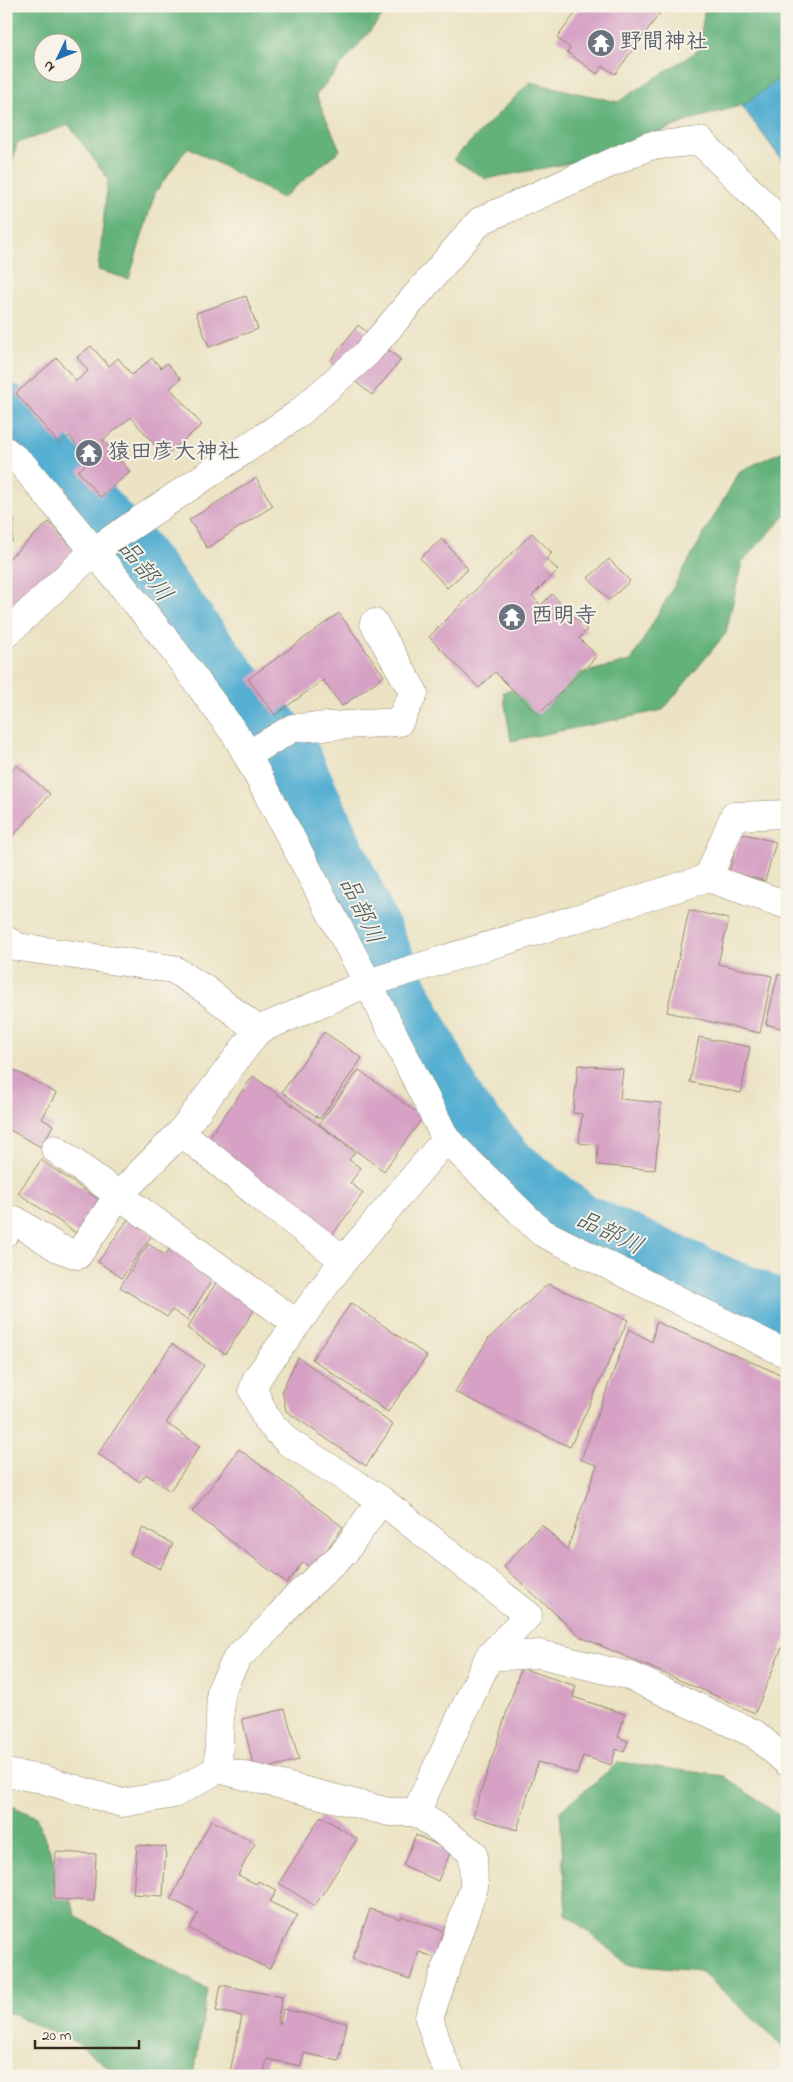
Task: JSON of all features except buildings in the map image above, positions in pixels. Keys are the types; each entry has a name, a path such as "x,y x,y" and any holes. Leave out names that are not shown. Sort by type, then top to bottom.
{"street":[{"path":"6,634 94,551 298,414 367,353 480,221 649,146 700,141 787,228"},
{"path":"6,451 22,464 167,641 238,738 368,983 446,1139 541,1232 787,1354"},
{"path":"247,755 293,728 399,722 414,693 374,623"},
{"path":"708,878 734,816 787,814"},
{"path":"6,1232 15,1220 58,1248 78,1254 118,1196 181,1132 258,1030 368,983 708,878 787,905"},
{"path":"6,940 18,947 173,969 206,990 258,1030"},
{"path":"181,1132 266,1201 344,1260"},
{"path":"416,1812 489,1657 528,1615 381,1500 288,1442 267,1420 253,1390 257,1378 296,1322 344,1260 446,1139"},
{"path":"55,1150 296,1322"},
{"path":"218,1769 221,1690 237,1658 270,1627 293,1600 344,1553 381,1500"},
{"path":"489,1657 540,1654 630,1676 755,1734 787,1762"},
{"path":"6,1773 42,1779 122,1803 174,1794 218,1769 389,1812 416,1812 473,1853 474,1888 429,2018 442,2058 451,2076"}],"green space":[{"path":"6,6 391,6 316,95 340,150 282,198 188,147 155,193 129,279 98,270 108,179 69,125 17,143 6,187"},
{"path":"705,6 787,6 787,92 694,119 580,161 486,179 453,159 530,82 618,102 699,50"},
{"path":"787,449 787,514 742,562 726,633 663,710 511,741 503,692 631,661 740,471"},
{"path":"619,1762 724,1776 787,1821 787,2050 700,1970 628,1964 566,1914 560,1811"},
{"path":"6,1803 36,1817 77,1917 207,1989 194,2076 120,2076 76,2042 6,2012"}],"water":[{"path":"787,73 787,167 742,106"}],"waterway":[{"name":"品部川","path":"6,414 131,553 246,704 285,747 406,1009 458,1110 508,1168 578,1223 787,1314"}],"place":[{"name":"野間神社","path":"601,43"},
{"name":"猿田彦大神社","path":"89,453"},
{"name":"西明寺","path":"512,617"}]}
